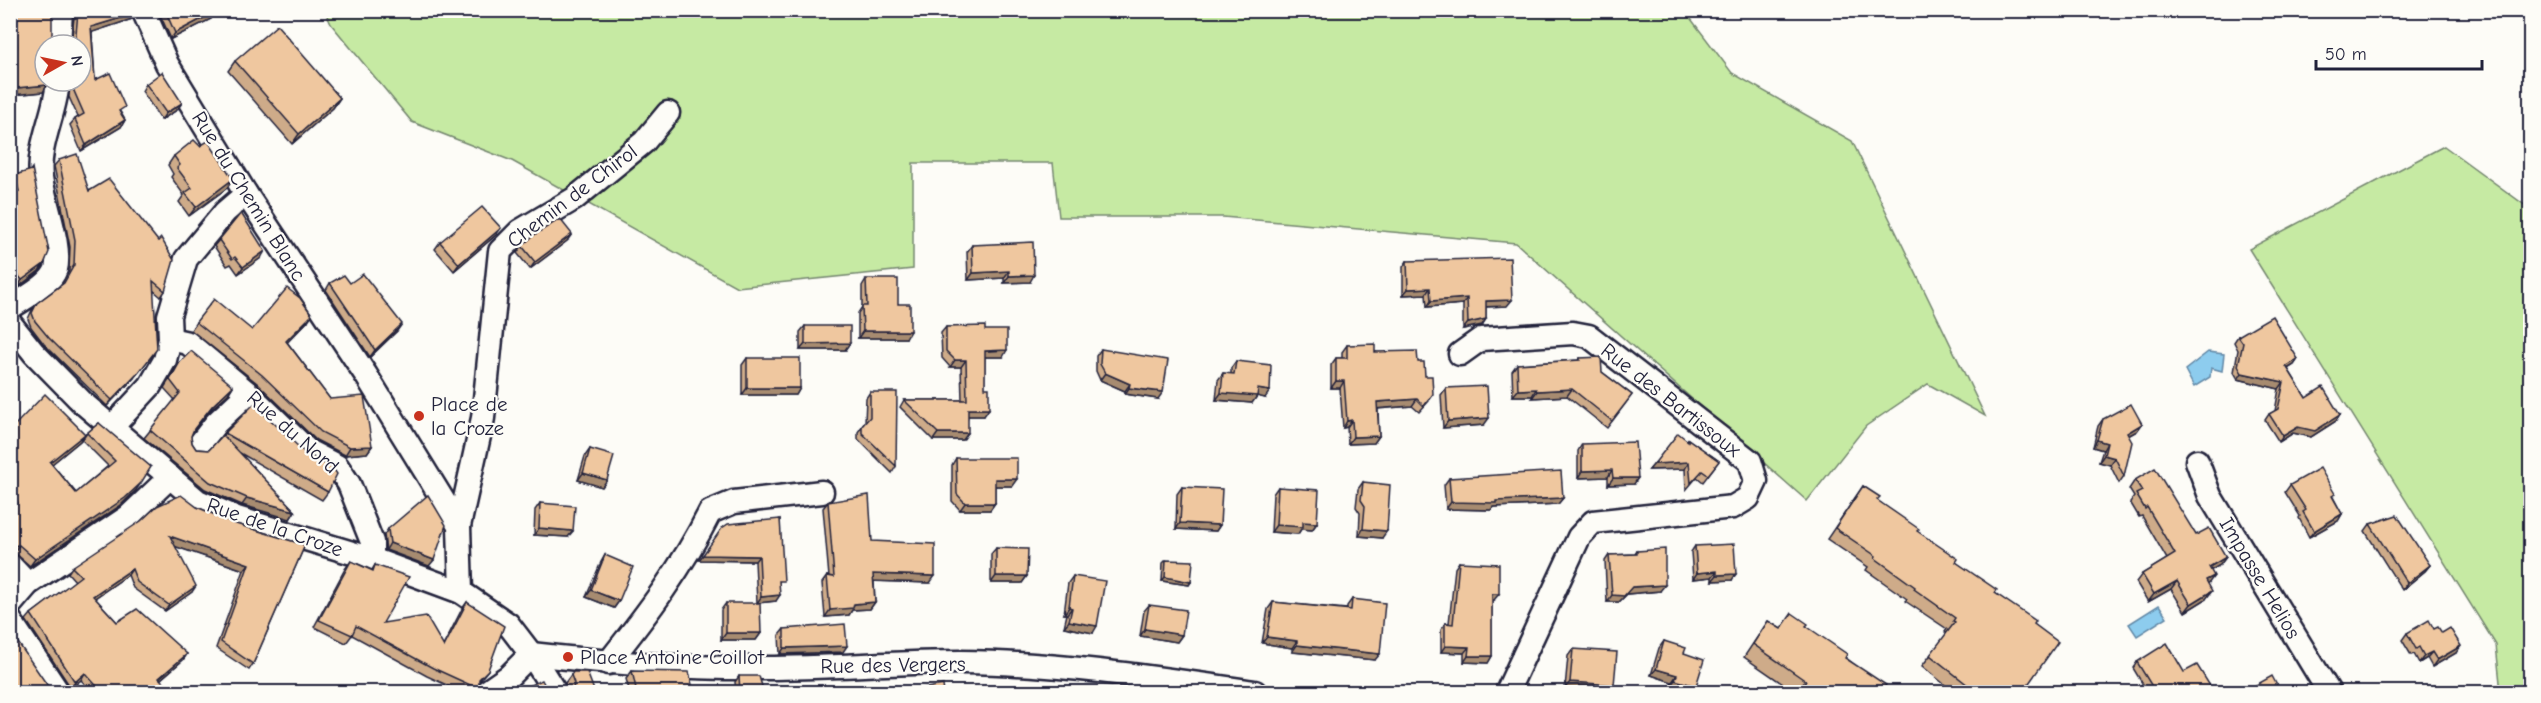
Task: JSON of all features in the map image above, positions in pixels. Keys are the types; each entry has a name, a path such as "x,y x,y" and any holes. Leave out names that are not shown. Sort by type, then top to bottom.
{"street":[{"path":"60,33 61,10"},
{"name":"Rue du Chemin Blanc","path":"143,10 167,64 246,194 366,375 459,526"},
{"path":"10,308 44,283 55,271 57,257 41,176 41,159 55,93"},
{"name":"Chemin de Chirol","path":"459,526 483,418 500,251 520,231 574,199 644,142 668,113"},
{"path":"112,427 150,386 165,360 170,339 169,316 186,259 225,212 246,194"},
{"name":"Rue de la Croze","path":"10,323 34,353 83,403 198,501 237,518 372,559 461,592"},
{"name":"Rue des Bartissoux","path":"1460,354 1481,339 1574,333 1589,336 1750,461 1756,481 1748,498 1733,507 1593,522 1579,537 1507,693"},
{"name":"Rue du Nord","path":"170,339 188,343 248,393 308,451 337,466 349,484 372,542 372,559"},
{"path":"199,445 216,423 248,393"},
{"name":"Impasse Helios","path":"2197,461 2210,496 2329,693"},
{"path":"10,605 28,584 129,516 170,477"},
{"path":"608,663 654,605 690,553 711,512 734,502 822,492"},
{"path":"459,526 461,592 508,624 531,654 555,693"},
{"path":"10,565 28,584"},
{"path":"10,620 58,693"},
{"path":"486,693 509,676 531,654"},
{"name":"Rue des Vergers","path":"531,654 608,663 765,668 961,662 1024,665 1157,677 1255,693"}],"green space":[{"path":"325,11 1685,11 1732,73 1852,141 1985,416 1928,384 1866,426 1807,501 1516,243 1223,217 1059,217 1053,163 913,163 913,269 737,287 512,161 412,122 331,24"},
{"path":"2444,146 2530,209 2530,692 2501,692 2496,645 2249,249"}],"water":[{"path":"2208,352 2224,354 2222,371 2211,368 2210,377 2194,387 2185,370"},
{"path":"2159,605 2167,617 2137,636 2129,624"}],"building":[{"path":"13,10 52,10 52,33 33,33 33,86 16,88 14,59 10,61 10,49 17,47"},
{"path":"83,10 136,10 137,13 91,27 91,33 76,33 78,12"},
{"path":"165,10 214,10 215,12 175,33"},
{"path":"277,25 340,98 299,134 235,61"},
{"path":"93,54 95,80 110,73 125,107 119,111 125,120 86,145 75,119 84,114 75,93 93,93"},
{"path":"162,72 182,103 166,113 146,84"},
{"path":"194,140 200,146 208,141 233,179 196,207 185,193 192,188 177,168 180,165 174,156"},
{"path":"77,154 89,191 109,179 158,241 161,238 174,260 165,291 153,281 157,349 112,400 49,338 35,321 32,313 37,303 64,283 74,265 75,240 59,160"},
{"path":"32,168 49,252 44,264 22,280 10,265 10,192 19,191 15,175 32,170"},
{"path":"482,207 501,228 459,264 440,242"},
{"path":"241,213 265,251 243,267 235,257 232,259 219,240"},
{"path":"560,219 572,234 535,262 522,246 534,235"},
{"path":"1033,242 1034,275 1009,276 1009,271 973,273 972,245"},
{"path":"1510,258 1512,300 1486,301 1486,319 1468,323 1467,298 1431,301 1430,288 1408,289 1407,261"},
{"path":"363,274 402,324 375,350 330,283 344,275 350,283"},
{"path":"866,279 898,279 898,304 910,304 910,331 863,331 862,306 867,306"},
{"path":"287,288 300,298 312,315 286,341 330,399 364,396 372,446 350,447 321,432 262,375 196,322 214,299 252,330"},
{"path":"2272,316 2298,359 2286,366 2306,398 2323,387 2340,415 2315,431 2298,427 2283,436 2269,414 2278,409 2284,382 2242,373 2238,366 2243,343 2238,336"},
{"path":"805,326 850,326 850,343 805,344"},
{"path":"985,326 985,330 1007,330 1007,350 985,351 985,388 989,388 989,409 968,409 968,433 938,433 904,400 967,400 966,360 955,360 946,351 946,327"},
{"path":"1375,344 1375,352 1417,351 1418,362 1424,362 1425,376 1432,376 1433,394 1424,406 1417,399 1377,402 1379,436 1353,437 1352,420 1347,421 1344,381 1336,381 1336,358 1347,358 1347,345"},
{"path":"1101,349 1168,360 1163,392 1129,388 1130,384 1105,373 1100,364"},
{"path":"191,351 233,386 212,406 194,429 191,436 192,443 196,449 209,450 223,435 295,511 247,498 210,482 150,430 180,393 170,380 180,362"},
{"path":"1601,357 1602,372 1632,395 1612,421 1572,389 1518,390 1517,364"},
{"path":"747,358 800,358 800,388 747,388"},
{"path":"1236,361 1271,365 1270,391 1258,389 1257,396 1221,393 1223,373 1234,374"},
{"path":"1487,386 1489,418 1448,421 1446,388"},
{"path":"870,392 897,392 896,466 862,433 862,426 870,417"},
{"path":"45,394 85,434 50,462 76,493 115,461 87,433 99,423 151,467 141,483 125,498 35,559 19,545 10,546 10,507 18,503 10,484 10,428"},
{"path":"254,404 305,453 333,468 337,474 328,492 225,433"},
{"path":"2131,404 2142,424 2127,433 2132,442 2124,476 2115,458 2104,455 2107,443 2097,440 2103,419"},
{"path":"1678,433 1719,461 1708,475 1702,471 1691,483 1689,462 1654,464"},
{"path":"1635,442 1638,478 1613,478 1612,470 1582,471 1582,444"},
{"path":"590,449 614,456 607,480 583,473"},
{"path":"956,458 1017,458 1017,479 995,479 995,503 965,503 957,494"},
{"path":"2155,468 2196,535 2209,528 2226,557 2209,567 2214,576 2206,580 2212,591 2191,604 2177,581 2154,594 2142,574 2175,554 2147,507 2145,509 2136,494 2142,491 2135,480"},
{"path":"2320,468 2335,494 2332,496 2342,514 2314,531 2303,512 2306,510 2290,485"},
{"path":"1561,471 1563,498 1496,501 1496,503 1451,502 1449,478"},
{"path":"1363,482 1390,485 1387,531 1363,529 1365,506 1361,500"},
{"path":"1863,486 1880,497 1877,500 1919,529 1917,531 1958,559 1956,562 1997,590 1995,593 2036,621 2034,624 2058,642 2022,693 1978,693 1930,655 1955,622 1953,621 1955,618 1914,589 1915,587 1875,558 1876,556 1835,528"},
{"path":"1182,487 1222,489 1220,525 1180,523"},
{"path":"1278,487 1319,490 1317,523 1303,522 1303,527 1276,525"},
{"path":"181,495 197,507 236,524 305,545 253,664 221,642 249,564 170,536 196,586 169,605 137,582 132,569 93,596 117,622 137,609 187,654 159,678 174,693 103,693 85,673 75,682 31,614 81,576 72,567 141,521 157,506"},
{"path":"428,495 446,525 434,560 390,543 388,529"},
{"path":"869,495 872,541 935,544 935,576 873,574 875,602 854,604 853,608 830,610 827,576 834,577 828,502"},
{"path":"540,503 575,506 573,531 539,528"},
{"path":"2397,515 2430,565 2407,583 2370,524"},
{"path":"780,519 784,581 779,581 780,595 761,597 759,556 703,555 722,528 728,524"},
{"path":"1734,544 1736,574 1717,575 1717,571 1697,573 1695,546"},
{"path":"996,548 1028,549 1027,576 996,576"},
{"path":"1665,549 1665,585 1632,587 1624,596 1612,595 1609,555 1637,554 1637,551"},
{"path":"605,555 633,567 619,601 591,590"},
{"path":"1166,560 1193,561 1191,582 1165,577"},
{"path":"351,561 373,571 375,565 409,577 383,623 426,616 444,647 467,602 504,626 488,670 479,679 479,689 433,668 356,626 352,635 319,620"},
{"path":"1459,562 1499,564 1499,594 1492,594 1492,656 1468,656 1469,647 1445,646 1445,623 1453,624"},
{"path":"1073,576 1105,581 1097,626 1069,621 1072,608 1069,607"},
{"path":"1352,599 1385,603 1380,654 1297,645 1297,641 1267,637 1273,602 1351,610"},
{"path":"726,603 760,603 761,633 726,633"},
{"path":"1149,605 1186,610 1182,635 1145,629"},
{"path":"1792,613 1808,624 1806,626 1847,654 1845,658 1886,685 1884,688 1890,693 1816,693 1803,684 1806,681 1753,644 1768,621 1781,629"},
{"path":"2429,620 2434,629 2438,627 2442,633 2450,628 2461,646 2437,660 2432,652 2424,656 2419,647 2416,649 2407,633"},
{"path":"845,624 847,646 784,648 784,629"},
{"path":"10,631 52,692 52,693 10,693"},
{"path":"1664,641 1686,648 1684,653 1704,660 1696,686 1675,680 1677,675 1656,669"},
{"path":"2167,643 2184,672 2197,665 2212,689 2207,693 2156,693 2137,662"},
{"path":"1573,649 1617,652 1614,685 1570,682"},
{"path":"632,671 689,672 694,693 637,693"},
{"path":"573,672 587,672 595,693 570,693 574,683 571,675"},
{"path":"739,676 759,676 764,693 737,693 740,692"},
{"path":"2272,676 2281,693 2249,693 2247,690"},
{"path":"542,680 549,693 512,693"},
{"path":"943,685 944,693 897,693"},
{"path":"893,687 894,693 876,693"}],"place":[{"name":"Place de la Croze","path":"419,416"},
{"name":"Place Antoine Coillot","path":"568,657"}]}
